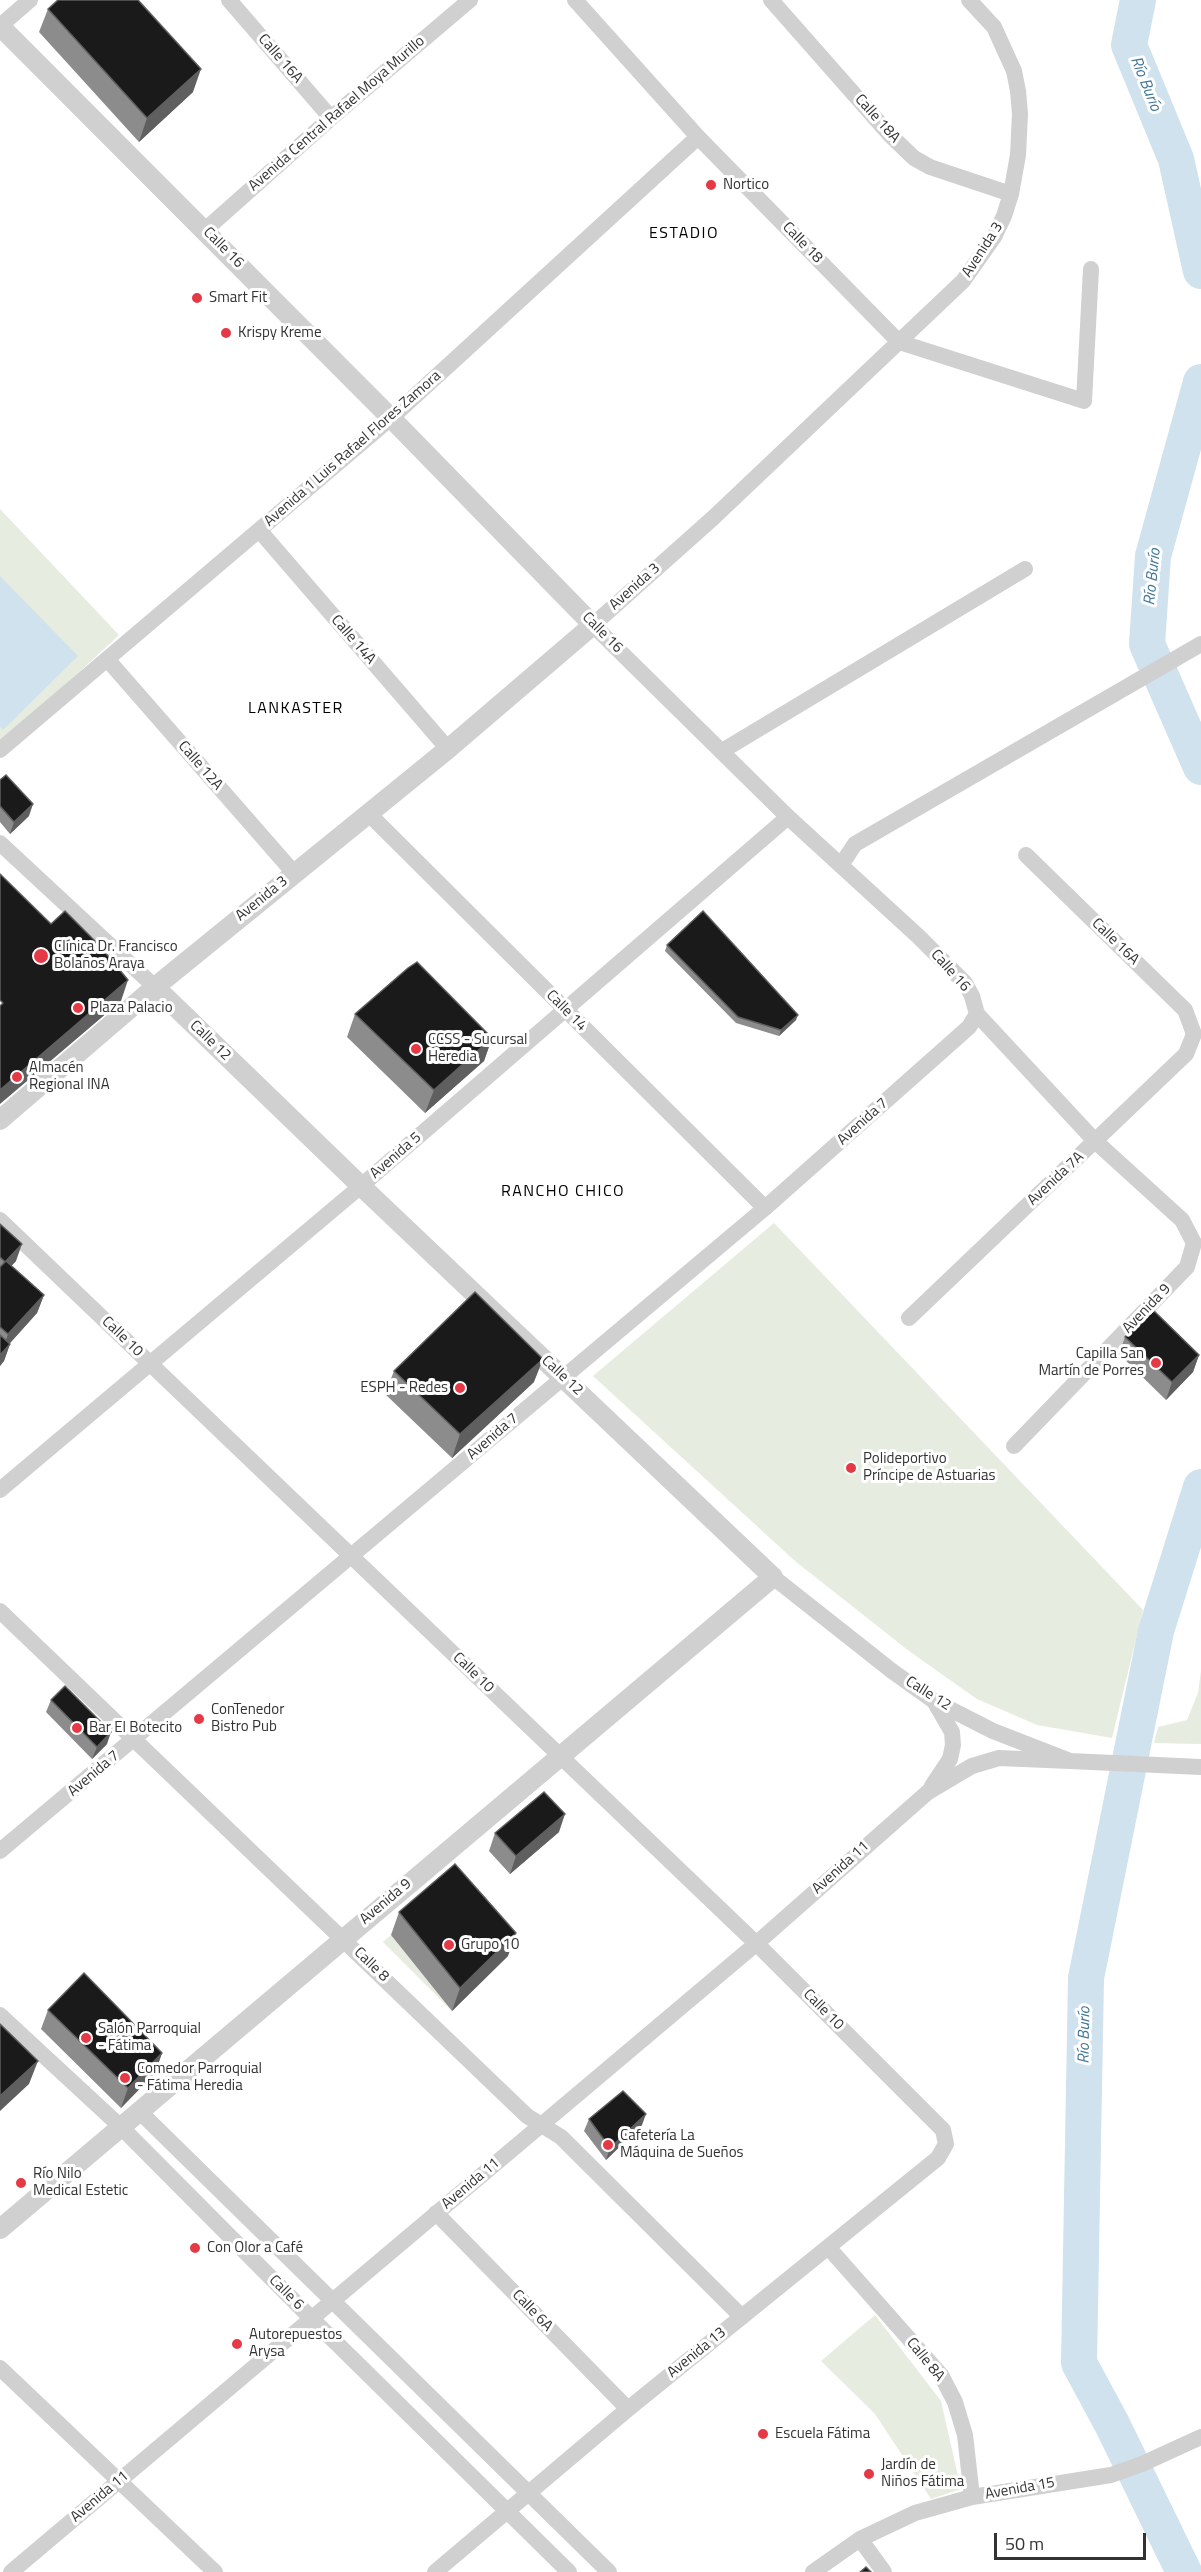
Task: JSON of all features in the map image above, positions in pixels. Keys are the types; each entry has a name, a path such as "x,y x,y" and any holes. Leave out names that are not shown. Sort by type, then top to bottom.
{"street":[{"path":"0,26 30,0"},
{"name":"Calle 16A","path":"229,0 330,118"},
{"name":"Avenida Central Rafael Moya Murillo","path":"205,230 330,118 470,0"},
{"name":"Calle 18","path":"575,0 698,137 898,342 1084,401 1091,269"},
{"name":"Calle 18A","path":"771,0 890,135 914,158 930,167 1011,194"},
{"name":"Avenida 3","path":"0,1120 155,987 593,625 713,518 963,282 994,237 1004,216 1011,194 1018,155 1020,114 1014,71 994,27 969,0"},
{"name":"Calle 16","path":"0,26 205,230 593,625 788,817 964,983 972,996 977,1014 1095,1141 1182,1220 1194,1243"},
{"name":"Avenida 1 Luis Rafael Flores Zamora","path":"0,750 391,418 698,137"},
{"name":"Calle 14A","path":"259,531 447,748"},
{"path":"722,751 1025,569"},
{"path":"841,865 855,844 1195,648"},
{"name":"Calle 12A","path":"107,659 294,873"},
{"name":"Calle 14","path":"368,813 765,1208"},
{"name":"Avenida 5","path":"0,1490 361,1186 788,817"},
{"name":"Calle 12","path":"0,843 155,987 773,1577 892,1671 934,1701 993,1731 1070,1761 1137,1762 1201,1767"},
{"name":"Calle 16A","path":"1026,855 1185,1010 1194,1034"},
{"name":"Avenida 7","path":"0,1851 134,1741 765,1208 969,1027 977,1014"},
{"name":"Avenida 7A","path":"909,1318 1186,1054 1194,1034"},
{"name":"Calle 10","path":"0,1220 756,1943 943,2130"},
{"name":"Avenida 9","path":"1014,1446 1187,1268 1194,1243"},
{"name":"Avenida 9","path":"0,2229 773,1577"},
{"name":"Calle 8","path":"0,1611 527,2116 561,2137 742,2317"},
{"name":"Avenida 11","path":"928,1792 950,1759 953,1745 952,1732 934,1701"},
{"name":"Avenida 11","path":"11,2572 756,1943 928,1792 972,1766 999,1758 1070,1761"},
{"name":"Calle 6","path":"0,2015 121,2127 569,2572"},
{"name":"Calle 6","path":"139,2111 334,2301 527,2495 609,2572"},
{"name":"Avenida 13","path":"435,2572 628,2409 939,2158 946,2144 943,2130"},
{"name":"Calle 6A","path":"436,2213 628,2409"},
{"name":"Calle 8A","path":"828,2247 941,2375 955,2402 965,2435 972,2498"},
{"path":"0,2368 215,2572"},
{"name":"Avenida 15","path":"813,2572 860,2539 915,2513 972,2498 1111,2475 1201,2438"},
{"path":"860,2539 884,2572"}],"shaded area":[{"path":"0,509 119,635 0,746"},
{"name":"Polideportivo Príncipe de Astuarias","path":"774,1223 1143,1610 1112,1738 1037,1725 977,1699 909,1651 795,1561 593,1376"},
{"path":"1201,1671 1201,1744 1154,1743 1158,1727 1187,1720 1198,1693"},
{"path":"391,1935 452,2011 383,1942"},
{"path":"875,2315 941,2401 961,2489 931,2499 875,2414 821,2361"}],"water":[{"path":"0,576 78,656 3,730 0,726"}],"building":[{"path":"58,0 138,0 201,69 147,118 48,9"},
{"path":"6,775 33,804 14,822 0,806 0,780"},
{"path":"0,874 51,924 65,911 99,945 128,980 0,1090 0,1006 3,1003 0,1000"},
{"path":"703,911 798,1015 781,1030 738,1017 667,945"},
{"name":"CCSS - Sucursal Heredia","path":"417,962 492,1038 434,1090 355,1014"},
{"path":"0,1224 22,1244 5,1262 0,1257"},
{"path":"6,1261 44,1295 8,1334 0,1327 0,1267"},
{"name":"ESPH - Redes","path":"475,1292 543,1359 460,1434 394,1371"},
{"path":"1152,1309 1199,1355 1172,1382 1125,1337"},
{"path":"0,1335 10,1344 0,1355"},
{"path":"65,1686 111,1732 97,1747 51,1700"},
{"path":"544,1792 565,1814 516,1856 495,1833"},
{"name":"Grupo 10","path":"455,1864 516,1933 460,1988 399,1912"},
{"path":"84,1973 162,2053 128,2088 48,2010"},
{"path":"0,2024 38,2061 0,2096"},
{"name":"Cafetería La Máquina de Sueños","path":"623,2091 646,2114 610,2148 589,2119"},
{"path":"866,2567 871,2572 860,2572"}],"waterway":[{"name":"Río Burío","path":"1138,0 1129,45 1176,159 1201,271"},
{"name":"Río Burío","path":"1201,382 1153,556 1147,644 1201,767"},
{"name":"Río Burío","path":"1184,2572 1112,2424 1079,2363 1086,1978 1156,1631 1201,1487"}],"place":[{"name":"Nortico","path":"711,185"},
{"name":"Smart Fit","path":"197,298"},
{"name":"Krispy Kreme","path":"226,333"},
{"name":"Clínica Dr. Francisco Bolaños Araya","path":"41,956"},
{"name":"Plaza Palacio","path":"78,1008"},
{"name":"CCSS - Sucursal Heredia","path":"416,1049"},
{"name":"Almacén Regional INA","path":"17,1077"},
{"name":"Capilla San Martín de Porres","path":"1156,1363"},
{"name":"ESPH - Redes","path":"460,1388"},
{"name":"Polideportivo Príncipe de Astuarias","path":"851,1468"},
{"name":"ConTenedor Bistro Pub","path":"199,1719"},
{"name":"Bar El Botecito","path":"77,1728"},
{"name":"Grupo 10","path":"449,1945"},
{"name":"Salón Parroquial - Fátima","path":"86,2038"},
{"name":"Comedor Parroquial - Fátima Heredia","path":"125,2078"},
{"name":"Cafetería La Máquina de Sueños","path":"608,2145"},
{"name":"Río Nilo Medical Estetic","path":"21,2183"},
{"name":"Con Olor a Café","path":"195,2248"},
{"name":"Autorepuestos Arysa","path":"237,2344"},
{"name":"Escuela Fátima","path":"763,2434"},
{"name":"Jardín de Niños Fátima","path":"869,2474"}],"district":[{"name":"ESTADIO","path":"684,234"},
{"name":"LANKASTER","path":"296,709"},
{"name":"RANCHO CHICO","path":"563,1192"}]}
